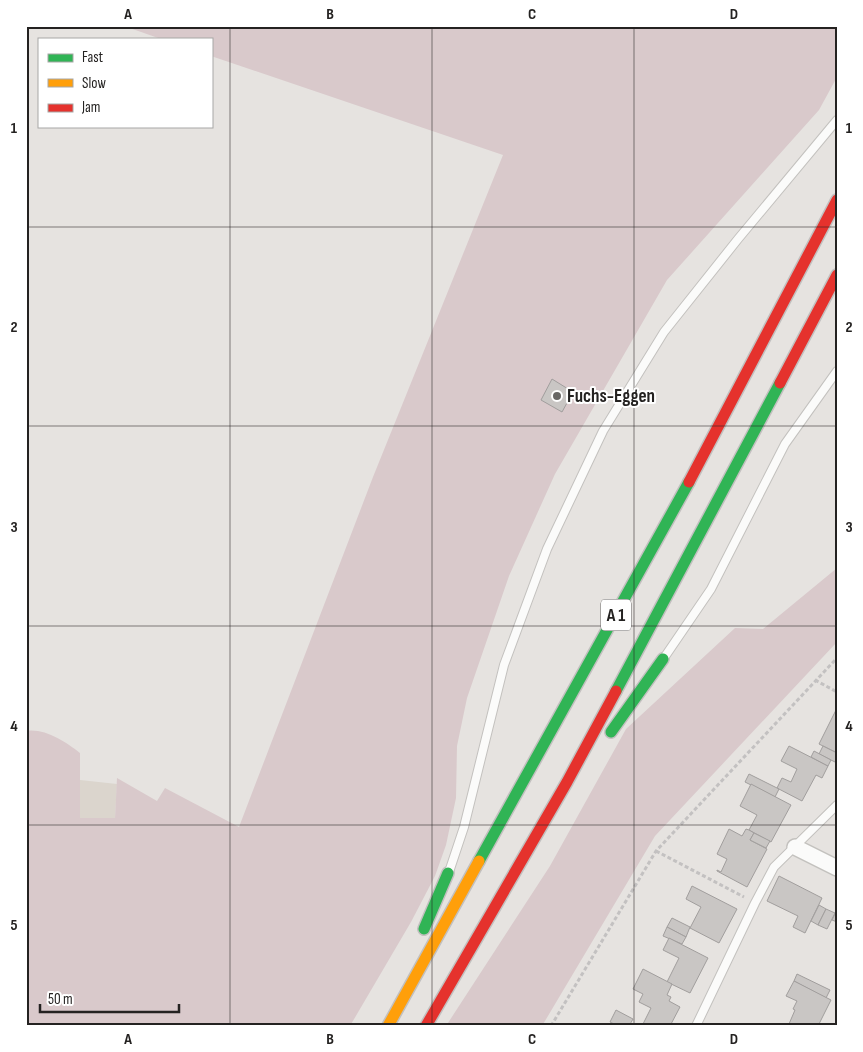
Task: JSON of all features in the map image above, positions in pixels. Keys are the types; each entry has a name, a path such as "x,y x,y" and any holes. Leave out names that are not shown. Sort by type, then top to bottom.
{"highway":[{"name":"A 1","path":"388,1026 690,479 837,200"},
{"name":"A 1","path":"426,1026 567,782 678,578 837,275"},
{"path":"567,782 603,741 664,659"},
{"path":"421,937 448,873"},
{"path":"383,1026 410,964"}],"street":[{"path":"796,847 837,868"}],"lane":[{"path":"448,873 464,827 504,665 547,549 603,431 664,332 837,120"},
{"path":"664,659 711,589 785,444 837,371"},
{"path":"696,1026 754,903 774,867 837,805"}],"path":[{"path":"552,1026 656,851 837,658"},
{"path":"815,680 837,692"},
{"path":"656,851 754,903"}],"shaded area":[{"path":"124,26 837,26 837,77 819,110 667,280 555,474 509,576 467,698 457,746 456,798 446,845 435,876 411,922 350,1026 26,1026 26,731 48,734 62,740 80,753 80,818 115,818 117,778 157,801 165,788 239,827 373,477 503,155 212,56 212,38 158,38"},
{"path":"837,568 837,642 655,836 542,1026 446,1026 550,866 626,729 735,628 763,629"},
{"path":"80,780 117,784 115,818 79,818"}],"building":[{"name":"Fuchs-Eggen","path":"552,379 573,392 562,412 541,400"},
{"path":"837,708 837,753 819,744"},
{"path":"789,746 828,766 822,778 816,775 802,801 777,788 782,778 791,782 797,769 781,761"},
{"path":"823,746 837,753 837,763 819,754"},
{"path":"814,751 831,760 828,766 811,757"},
{"path":"749,774 779,789 775,797 745,782"},
{"path":"751,784 791,805 771,842 749,830 757,815 740,806"},
{"path":"729,829 742,836 746,829 749,830 754,833 750,840 767,849 747,887 717,871 721,872 727,859 717,854"},
{"path":"754,833 770,841 766,848 750,840"},
{"path":"779,876 822,898 805,933 793,927 798,916 767,901"},
{"path":"692,886 737,909 719,943 690,928 701,907 686,899"},
{"path":"819,905 826,909 818,925 811,921"},
{"path":"826,909 835,913 827,929 818,925"},
{"path":"837,910 837,922 832,920"},
{"path":"672,918 690,927 686,937 667,927"},
{"path":"667,927 686,937 682,944 663,936"},
{"path":"669,938 708,958 690,993 667,982 679,958 663,950"},
{"path":"643,969 672,984 667,995 671,997 669,1001 680,1007 670,1026 647,1026 643,1024 651,1008 639,1002 643,994 633,989"},
{"path":"797,974 830,990 826,998 794,981"},
{"path":"794,981 831,1000 818,1026 793,1026 789,1024 797,1001 786,996"},
{"path":"616,1010 633,1019 629,1026 618,1026 610,1022"}],"traffic: fast":[{"path":"616,691 780,383"},
{"path":"479,861 689,482"},
{"path":"611,732 663,659"},
{"path":"424,929 448,873"}],"traffic: slow":[{"path":"388,1026 479,861"}],"traffic: jam":[{"path":"689,482 837,200"},
{"path":"780,383 837,275"},
{"path":"426,1026 567,782 616,691"}],"place":[{"name":"Fuchs-Eggen","path":"557,396"}]}
